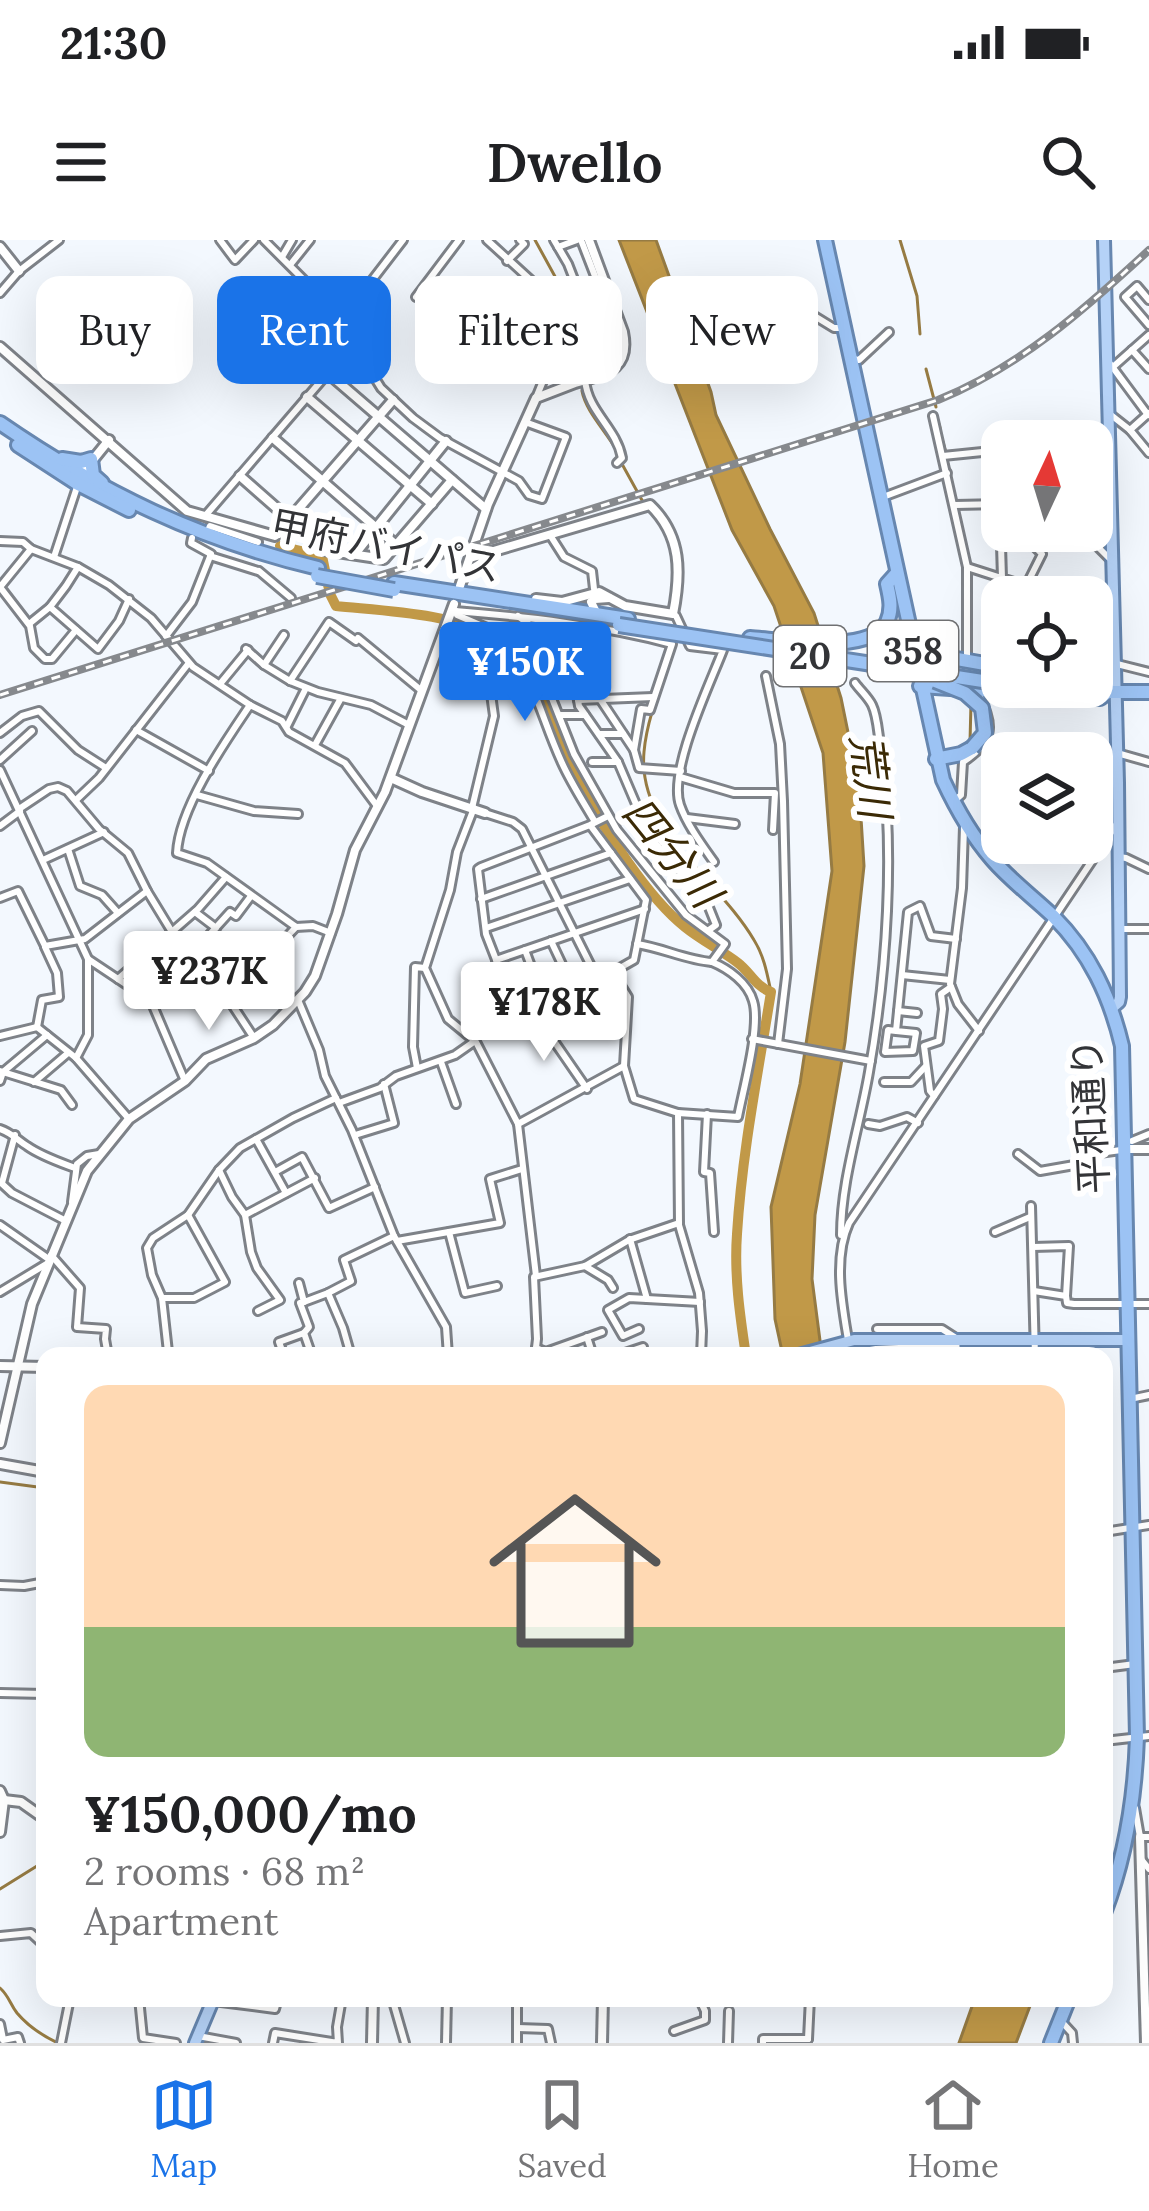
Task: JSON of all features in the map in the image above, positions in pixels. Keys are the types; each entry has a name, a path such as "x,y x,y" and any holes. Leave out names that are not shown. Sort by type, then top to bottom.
{"highway":[{"name":"平和通り","path":"825,240 936,759 965,824 994,861 1085,953 1112,1008 1123,1061 1136,1664 1143,1736 1113,1885"},
{"path":"0,422 62,459 91,459 97,480 141,507"},
{"name":"甲府バイパス","path":"0,422 79,480 199,537"},
{"name":"甲府バイパス","path":"0,432 79,480 266,564 851,662 981,677"},
{"path":"750,638 867,639 884,627 890,611 887,584 896,574"},
{"name":"甲府バイパス","path":"394,586 981,676"},
{"path":"913,651 981,662"},
{"path":"851,662 938,682 982,708 985,733 972,748 936,759"},
{"path":"920,686 981,691"},
{"path":"1113,690 1149,688"},
{"path":"1052,2043 1065,2007"}],"main road":[{"path":"1104,240 1110,362 1110,576"},
{"path":"1112,1008 1119,1002 1113,703"},
{"path":"826,1347 846,1341 1129,1340"},
{"path":"197,2040 210,2007"}],"street":[{"path":"0,293 59,240"},
{"path":"220,240 235,260 254,240"},
{"path":"264,240 300,276"},
{"path":"282,257 292,240"},
{"path":"290,265 310,240"},
{"path":"432,276 459,240"},
{"path":"487,240 528,276"},
{"path":"507,261 524,244 520,240"},
{"path":"569,276 556,243 582,240"},
{"path":"582,240 595,276"},
{"path":"582,240 599,276"},
{"path":"374,276 400,241"},
{"path":"0,247 19,272"},
{"path":"1149,300 1137,286 1125,297 1149,324"},
{"path":"818,318 843,328"},
{"path":"850,358 859,360 889,332"},
{"path":"1130,430 1148,414 1110,362 1147,341"},
{"path":"0,347 187,511 275,536 393,400"},
{"path":"1132,350 1149,369"},
{"path":"206,516 319,384"},
{"path":"340,384 486,509"},
{"path":"378,384 413,418 542,499 566,437 525,422"},
{"path":"460,586 486,509 542,384"},
{"path":"536,398 574,384"},
{"path":"585,384 586,397 620,445 622,458 617,463"},
{"path":"308,397 432,504"},
{"path":"1108,413 1149,453"},
{"path":"933,416 967,567 967,658"},
{"path":"272,438 396,545"},
{"path":"54,557 79,480 109,440"},
{"path":"355,555 446,441"},
{"path":"943,456 981,451"},
{"path":"880,498 947,473"},
{"path":"240,476 323,550 384,559 452,480"},
{"path":"470,558 650,505 668,527 677,550 679,577 673,614"},
{"path":"955,506 981,505"},
{"path":"258,542 210,526 191,543 210,556 257,570 291,598"},
{"path":"550,535 564,557 592,571 594,589"},
{"path":"0,541 23,542 78,567 129,599 189,662 287,726 289,732 345,763 377,806"},
{"path":"1002,576 1001,544 1031,543 1042,554 1031,576"},
{"path":"31,549 0,587 29,624 34,648 45,659 52,659 76,630"},
{"path":"1102,552 1110,560"},
{"path":"166,636 193,602 210,556"},
{"path":"29,624 50,607 78,567"},
{"path":"967,567 996,576"},
{"path":"511,601 562,602 599,592 637,610 673,614 691,646 723,650 686,748 678,793 714,862"},
{"path":"597,614 592,602 611,597"},
{"path":"50,607 98,649 129,599"},
{"path":"453,610 612,630 672,644 650,710 641,709 634,750"},
{"path":"0,1443 28,1316 87,1171 129,1119 185,1081 206,1059 273,1025 319,968 355,850 391,777 453,610"},
{"path":"453,610 494,631 526,656 549,691 600,821 611,853 646,900 634,960 521,1024 485,928 478,869 600,821"},
{"path":"518,616 566,666 572,666 578,700 620,765 650,837 708,905 716,925 708,930"},
{"path":"290,681 329,622 358,638 422,691"},
{"path":"444,628 469,652 491,694 494,716 473,808 425,968 448,1019 474,1040 518,1124 536,1276 536,1347"},
{"path":"444,628 489,640 520,667 535,690 562,763 600,821 686,915 725,944 714,959"},
{"path":"596,634 599,699 643,768"},
{"path":"264,665 284,635"},
{"path":"220,684 247,650 290,681 371,705 410,725"},
{"path":"76,800 189,662"},
{"path":"1113,663 1149,672"},
{"path":"574,674 597,674"},
{"path":"766,676 780,744 783,825 787,969 778,1044"},
{"path":"846,1341 841,1230 884,962 887,814 873,706 855,683"},
{"path":"287,726 307,688"},
{"path":"953,802 961,795 963,762 980,749 989,734 990,717 977,691"},
{"path":"578,700 654,697"},
{"path":"315,745 341,698"},
{"path":"250,705 196,795 177,853 207,862 296,927 313,926 331,933"},
{"path":"0,733 22,716 39,711 78,750 106,768"},
{"path":"559,715 586,715"},
{"path":"136,730 209,771"},
{"path":"0,760 32,731"},
{"path":"599,734 623,734"},
{"path":"1117,753 1149,762"},
{"path":"592,762 681,774 734,793 775,793 772,830"},
{"path":"0,770 88,959 88,1035 72,1055 34,1082"},
{"path":"391,777 518,826 598,980"},
{"path":"0,826 49,789 67,791 128,853 172,932 226,993 254,1037"},
{"path":"196,795 254,812 298,814"},
{"path":"687,818 735,824"},
{"path":"842,1245 854,1214 1118,822"},
{"path":"965,824 950,984 958,1004 979,1031"},
{"path":"43,860 104,832"},
{"path":"68,849 80,886 102,895 118,914"},
{"path":"481,899 611,853"},
{"path":"1118,857 1149,869"},
{"path":"118,979 195,912 226,878"},
{"path":"485,928 630,879"},
{"path":"0,898 18,891 57,973 59,997 42,1000 37,1027"},
{"path":"45,946 80,940 147,892"},
{"path":"147,954 166,975 230,912 236,916 251,896"},
{"path":"896,1031 908,912 920,906 931,936 956,939"},
{"path":"496,960 644,909"},
{"path":"195,912 216,928"},
{"path":"296,927 263,962 312,1029 325,1076 396,1239 446,1327 447,1347"},
{"path":"1119,929 1149,929"},
{"path":"550,941 576,992"},
{"path":"614,973 628,997 624,1066 634,1100 678,1113 738,1118 752,1039 754,1003 748,990 714,959 694,960 637,944"},
{"path":"525,950 547,1009"},
{"path":"88,959 151,1001 185,1081"},
{"path":"417,1069 412,1047 415,967 425,968"},
{"path":"902,975 950,984"},
{"path":"934,1096 924,1046 939,1041 941,994 950,984"},
{"path":"167,1347 162,1298 147,1248 153,1238 188,1215 218,1169 256,1138 455,1055 514,1007"},
{"path":"898,1011 917,1013"},
{"path":"536,1015 587,1089"},
{"path":"37,1027 72,1055 129,1119"},
{"path":"0,1037 37,1027"},
{"path":"888,1030 896,1031 916,1033 913,1051 885,1052 888,1030"},
{"path":"1,1075 47,1035"},
{"path":"752,1039 871,1061"},
{"path":"440,1060 456,1104"},
{"path":"518,1124 624,1066"},
{"path":"884,1082 911,1082 926,1067"},
{"path":"1,1075 62,1090 73,1105"},
{"path":"354,1135 394,1123 384,1084"},
{"path":"678,1113 679,1223 696,1278 701,1347"},
{"path":"707,1114 704,1172 710,1173 714,1232"},
{"path":"868,1124 880,1126 908,1117 918,1123"},
{"path":"0,1129 75,1168"},
{"path":"1018,1154 1040,1171 1080,1164 1149,1134"},
{"path":"15,1136 1,1182 66,1221"},
{"path":"256,1138 286,1193"},
{"path":"1128,1145 1149,1149"},
{"path":"72,1205 75,1168 81,1159 99,1154"},
{"path":"274,1172 302,1157 329,1208 375,1187"},
{"path":"281,1347 279,1342 309,1327 300,1303 351,1281 344,1260 396,1239 500,1223 490,1179 523,1168"},
{"path":"218,1169 244,1215 257,1268 280,1300 258,1310"},
{"path":"244,1215 315,1178"},
{"path":"1031,1206 1036,1347"},
{"path":"162,1298 194,1298 225,1282 188,1215"},
{"path":"995,1232 1031,1217"},
{"path":"536,1276 585,1266 631,1240 679,1223"},
{"path":"0,1225 80,1288 77,1327 106,1330 106,1347"},
{"path":"449,1232 465,1293 497,1286"},
{"path":"631,1240 646,1299"},
{"path":"1033,1247 1069,1246 1067,1303 1149,1304"},
{"path":"0,1292 50,1260"},
{"path":"585,1266 613,1288"},
{"path":"299,1283 304,1302"},
{"path":"1034,1291 1066,1296"},
{"path":"328,1294 349,1347"},
{"path":"639,1329 622,1336 608,1310 629,1298 700,1302"},
{"path":"878,1329 942,1329 957,1340"},
{"path":"560,1347 602,1332"},
{"path":"304,1333 309,1347"},
{"path":"587,1337 590,1347"},
{"path":"943,1347 957,1340"},
{"path":"957,1340 957,1347"},
{"path":"0,1366 36,1367"},
{"path":"1130,1399 1149,1395"},
{"path":"0,1464 36,1470"},
{"path":"1113,1530 1149,1525"},
{"path":"0,1585 36,1584"},
{"path":"1113,1667 1136,1664"},
{"path":"0,1693 36,1694"},
{"path":"1113,1740 1143,1736"},
{"path":"0,1832 2,1796 36,1813"},
{"path":"1133,1800 1145,1837 1141,1859 1145,1870 1146,2043"},
{"path":"1120,1863 1145,1870"},
{"path":"0,1936 31,1933 36,1938"},
{"path":"61,2043 68,2007"},
{"path":"140,2007 142,2038 176,2043"},
{"path":"273,2043 275,2033 338,2043 340,2007"},
{"path":"372,2043 373,2007"},
{"path":"395,2007 405,2043"},
{"path":"446,2043 447,2007"},
{"path":"517,2007 517,2043"},
{"path":"602,2043 603,2007"},
{"path":"674,2030 705,2020 703,2007"},
{"path":"763,2043 763,2039 808,2041 810,2007"},
{"path":"728,2043 729,2011"},
{"path":"1060,2020 1072,2033 1073,2043"},
{"path":"0,2024 4,2041 18,2037 20,2043"},
{"path":"518,2028 548,2029 551,2043"},
{"path":"197,2040 236,2043"}],"shaded area":[{"path":"619,240 656,240 669,276 646,276 646,309"},
{"path":"675,384 708,384 716,415 814,613 841,698 859,786 864,866 845,1042 815,1215 812,1279 821,1347 781,1347 775,1319 771,1207 800,1084 832,871 823,753 774,606 732,530"},
{"path":"972,2007 1030,2007 1016,2043 959,2043"}],"waterway":[{"path":"535,240 555,276"},
{"path":"900,240 917,296 920,334"},
{"path":"926,369 936,407"},
{"path":"582,391 617,451"},
{"path":"936,414 940,428"},
{"path":"942,439 946,453"},
{"path":"947,460 969,562"},
{"path":"622,464 643,502"},
{"name":"四分川","path":"280,546 322,556 336,606 460,624 496,639 513,653 539,687 591,804 642,881 685,927 771,992 737,1234 745,1347"},
{"path":"970,571 971,658"},
{"path":"675,645 649,725 645,780 666,830 754,940 771,992"},
{"path":"970,742 971,703"},
{"path":"0,1482 36,1487"},
{"path":"0,1889 36,1867"},
{"path":"0,1988 26,2022 58,2043"},
{"path":"399,2011 408,2043"}],"railway":[{"path":"0,695 938,400 1024,353 1076,315 1149,250"}],"water label":[{"name":"荒川","path":"871,776"}]}
